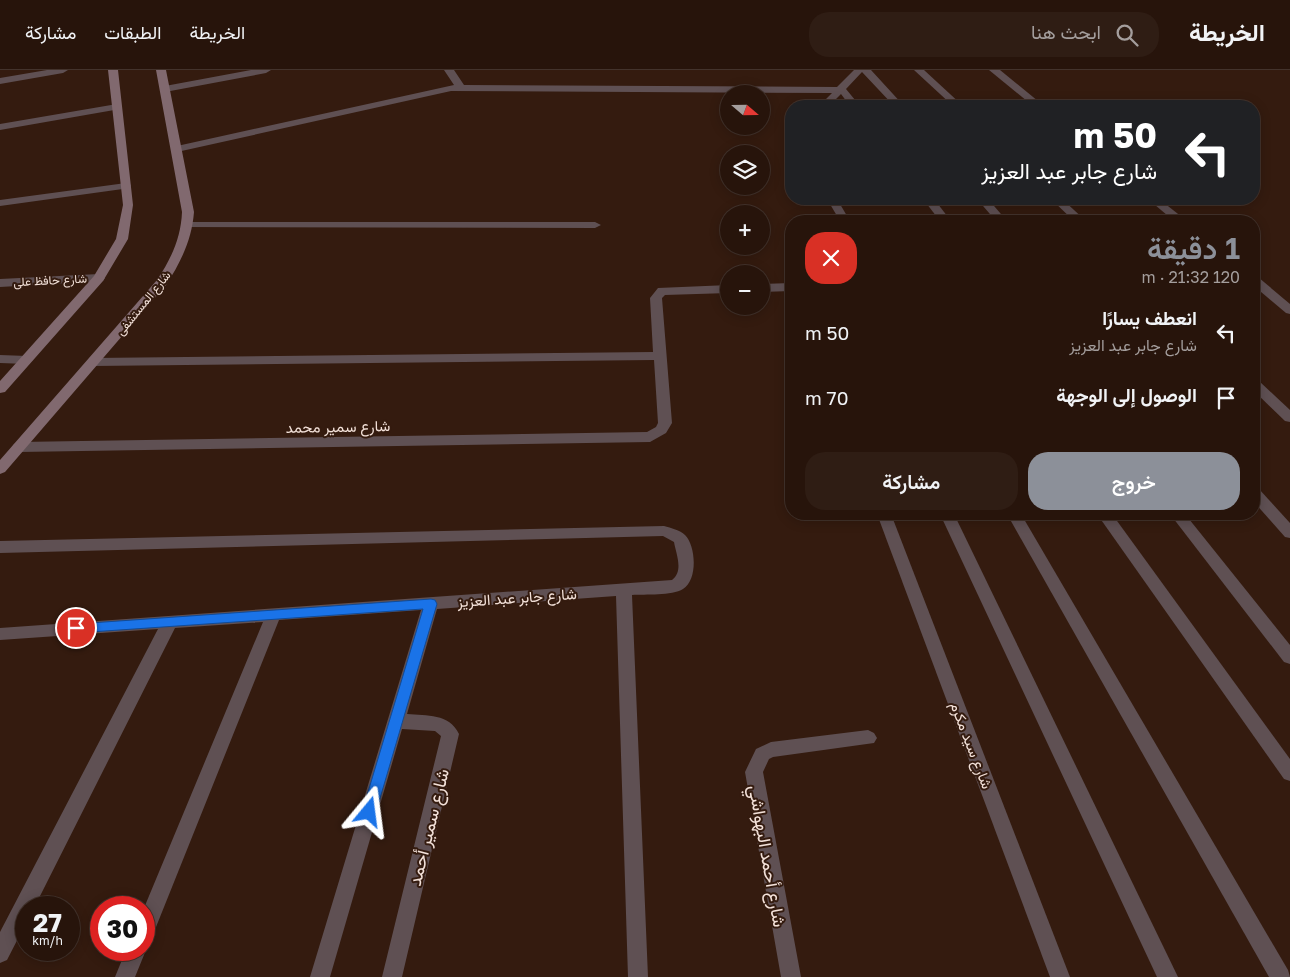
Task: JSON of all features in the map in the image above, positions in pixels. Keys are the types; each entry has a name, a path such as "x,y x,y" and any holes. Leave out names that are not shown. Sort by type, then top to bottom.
{"street":[{"path":"0,81 63,70"},
{"path":"0,389 99,278 122,239 128,205 113,70"},
{"name":"شارع المستشفى","path":"0,469 162,282 177,259 188,225 188,212 161,70"},
{"path":"165,89 266,70"},
{"path":"449,70 460,87"},
{"path":"831,100 859,70"},
{"path":"866,70 894,100"},
{"path":"919,70 952,100"},
{"path":"994,70 1032,100"},
{"path":"176,149 437,89 460,87 842,90"},
{"path":"842,90 850,100"},
{"path":"0,128 117,107"},
{"path":"0,203 126,186"},
{"path":"933,205 941,215"},
{"path":"987,205 997,215"},
{"path":"1063,205 1073,215"},
{"path":"1161,205 1173,215"},
{"path":"188,225 595,225"},
{"name":"شارع حافظ على","path":"0,283 99,278"},
{"path":"1260,285 1290,310"},
{"path":"770,288 785,287"},
{"path":"93,362 660,356 656,298 658,294 662,291 673,290 720,289"},
{"name":"شارع سمير محمد","path":"19,447 650,437 656,434 665,423 660,356"},
{"path":"0,360 27,360"},
{"path":"1260,390 1290,418"},
{"path":"1260,500 1290,533"},
{"name":"شارع سيد مكرم","path":"886,520 1060,977"},
{"path":"950,520 1168,977"},
{"path":"1017,520 1282,977"},
{"path":"1108,520 1290,773"},
{"path":"1182,520 1290,657"},
{"name":"شارع جابر عبد العزيز","path":"0,547 664,531 682,540 687,574 684,581 676,586 0,634"},
{"path":"624,590 638,977"},
{"path":"320,977 431,604"},
{"path":"155,905 274,614"},
{"path":"0,953 170,622"},
{"name":"شارع سمير أحمد","path":"392,977 450,734 439,724 396,721"},
{"name":"شارع أحمد البهواشي","path":"790,977 754,772 762,754 771,750 868,738"},
{"path":"125,977 132,961"}],"route":[{"path":"76,628 431,604 369,812"}]}
